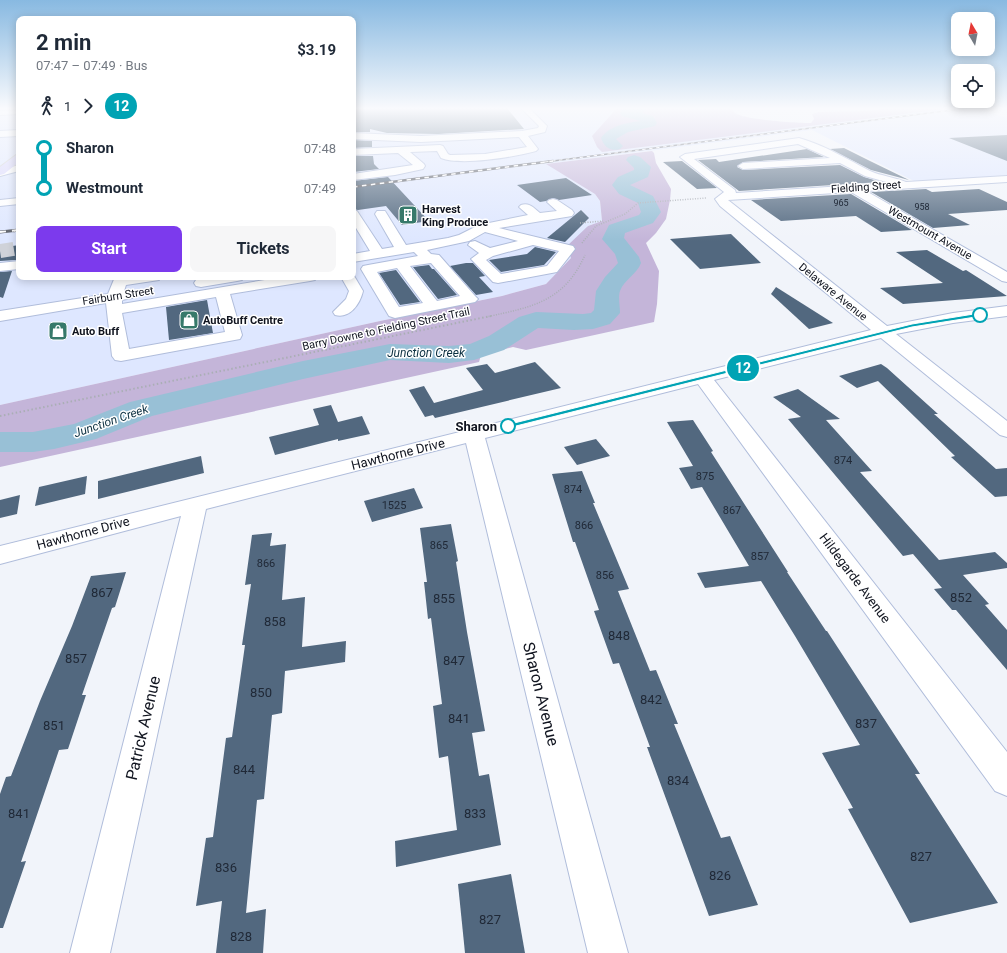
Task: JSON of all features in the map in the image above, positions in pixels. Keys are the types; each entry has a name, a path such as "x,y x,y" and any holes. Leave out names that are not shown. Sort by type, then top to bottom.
{"main road":[{"path":"0,172 16,159"}],"street":[{"path":"356,177 402,171 420,166 404,152"},
{"path":"442,152 444,156 454,159 485,157 512,152"},
{"path":"714,152 685,157 731,192 726,197"},
{"path":"718,152 754,174"},
{"path":"826,152 869,174 890,179 903,185"},
{"path":"0,157 16,157"},
{"path":"737,163 840,160"},
{"path":"0,172 16,169"},
{"path":"0,180 16,179"},
{"name":"Fielding Street","path":"726,197 1007,179"},
{"path":"980,180 1001,190"},
{"path":"771,185 782,193"},
{"name":"Westmount Avenue","path":"852,188 1007,278"},
{"path":"3,202 16,192"},
{"name":"Delaware Avenue","path":"726,197 721,199 724,204 1007,432"},
{"path":"3,202 16,201"},
{"path":"356,247 376,249 402,257 434,258 470,299 395,314 368,269 402,257 418,247 464,238 484,228 538,217 568,213 553,202"},
{"path":"525,207 538,217"},
{"path":"381,214 402,257 433,306"},
{"path":"356,219 376,249"},
{"path":"484,228 568,249 552,269 498,279 478,259 488,253 533,241"},
{"path":"464,238 488,253"},
{"path":"418,247 428,259"},
{"path":"356,257 376,249"},
{"path":"0,258 16,255"},
{"path":"0,267 16,265"},
{"path":"0,271 16,268"},
{"path":"121,280 114,304 121,356 234,335 230,281"},
{"name":"Fairburn Street","path":"0,316 114,304 230,281 271,280"},
{"path":"341,312 353,301 356,290 350,280"},
{"name":"Hawthorne Drive","path":"0,555 196,504 884,332 934,321 1007,311"},
{"name":"Hildegarde Avenue","path":"703,378 1007,779"},
{"name":"Sharon Avenue","path":"474,435 608,953"},
{"name":"Patrick Avenue","path":"90,953 196,504"}],"path":[{"name":"Barry Downe to Fielding Street Trail","path":"0,416 494,315 537,304 553,296 580,266 585,254 581,244 588,233 603,221 623,216 630,212 638,203 726,197"}],"shaded area":[{"path":"0,152 16,152 16,280 356,280 356,152 637,152 547,164 595,194 600,201 602,221 588,226 571,258 546,284 502,296 380,321 0,405"},
{"path":"640,152 654,153 656,163 671,189 666,219 656,233 646,243 659,271 657,304 654,322 526,350 513,347 481,355 479,362 0,467 0,405 380,321 502,296 546,284 571,258 567,246 588,226 602,221 600,201 595,194 546,164"},
{"path":"857,152 1007,152 1007,179 920,184"}],"building":[{"path":"783,152 814,152 824,157 743,162 737,167 743,170 840,165 864,177 881,182 739,191 698,160 716,159 719,162"},
{"path":"837,152 853,152 909,180 871,170"},
{"path":"985,152 1007,152 1007,161"},
{"path":"356,156 373,156 374,164 379,169 356,172"},
{"path":"682,161 717,188 697,189 663,162"},
{"path":"388,177 429,221 402,225 386,206 356,210 356,181"},
{"path":"566,178 592,195 559,200 553,198 540,202 517,185"},
{"path":"926,189 932,192 979,189 1007,202 1007,210 948,214 970,225 933,228 871,192"},
{"path":"851,194 912,230 881,232 856,216 781,221 751,200"},
{"path":"581,210 589,218 565,242 547,238"},
{"path":"731,234 761,263 700,269 670,239"},
{"path":"16,245 16,260 0,261 0,248"},
{"path":"535,247 556,252 544,265 501,272 489,260 527,254"},
{"path":"927,250 963,271 966,270 1007,296 903,304 880,288 943,283 896,252"},
{"path":"473,263 485,276 479,277 493,292 476,295 450,266"},
{"path":"429,265 457,295 438,299 413,267"},
{"path":"396,270 420,302 400,305 379,273"},
{"path":"12,271 3,298 0,297 0,272"},
{"path":"776,287 833,323 809,329 771,294"},
{"name":"AutoBuff Centre","path":"207,300 213,333 169,340 166,307"},
{"path":"535,362 561,388 435,418 433,415 425,417 409,390 424,386 434,403 483,390 466,368 487,364 495,373"},
{"path":"881,364 938,414 934,414 996,469 1007,468 1007,496 995,497 951,457 955,456 878,381 857,388 839,376"},
{"path":"798,389 840,419 826,420 872,471 860,472 939,560 995,552 1007,563 1007,568 963,575 989,604 985,605 1007,630 1007,670 956,610 952,610 934,589 942,588 913,554 903,556 788,419 801,417 773,397"},
{"path":"331,405 338,422 362,416 370,434 338,441 338,439 275,455 269,437 319,425 313,409"},
{"path":"693,420 713,451 711,452 787,572 920,774 915,774 998,903 910,923 848,809 853,808 822,753 860,745 795,636 761,581 705,588 697,573 749,566 702,487 691,489 679,468 693,466 667,422"},
{"path":"596,439 610,456 577,465 564,447"},
{"path":"201,456 204,473 98,499 98,481"},
{"path":"582,471 595,503 593,503 629,589 618,591 650,671 656,670 678,724 674,724 721,838 730,836 758,905 709,916 647,747 650,747 619,663 613,664 594,611 599,610 575,542 573,542 552,474"},
{"path":"87,476 85,494 35,506 39,487"},
{"path":"414,488 423,508 372,522 364,501"},
{"path":"20,495 17,514 0,518 0,500"},
{"path":"451,524 458,561 456,562 467,632 485,731 472,733 479,776 489,774 501,845 396,867 395,841 457,830 448,756 439,758 433,706 442,704 431,618 428,619 424,582 427,582 420,528"},
{"path":"272,533 270,546 286,544 282,600 305,597 302,647 346,641 345,662 285,671 282,713 272,715 264,799 257,800 246,913 266,909 263,953 216,953 222,901 196,906 206,838 213,837 226,738 232,737 245,645 242,645 251,584 245,585 252,535"},
{"path":"126,572 115,607 112,608 82,695 86,695 68,749 59,750 21,862 26,861 3,928 0,928 0,794 6,777 11,776 91,576"},
{"path":"511,874 525,953 465,953 458,884"}],"waterway":[{"name":"Junction Creek","path":"0,442 33,442 54,439 84,432 141,409 303,370 390,352 449,355 474,352 484,349 504,339 525,324 536,320 583,322 601,318 607,313 608,291 613,282 630,263 628,257 613,239 616,229 646,219 651,212 646,200 625,190 621,185 624,181 642,173 643,167 634,160"}],"tunnel":[{"path":"0,251 16,248"}],"railway":[{"path":"545,162 620,152"},
{"path":"356,187 553,161"},
{"path":"0,232 16,230"}],"bus line":[{"name":"12","path":"508,426 912,325 980,315"}],"place":[{"name":"Harvest King Produce","path":"408,215"},
{"name":"AutoBuff Centre","path":"189,320"},
{"name":"Auto Buff","path":"58,331"},
{"name":"Sharon","path":"508,426"}]}
